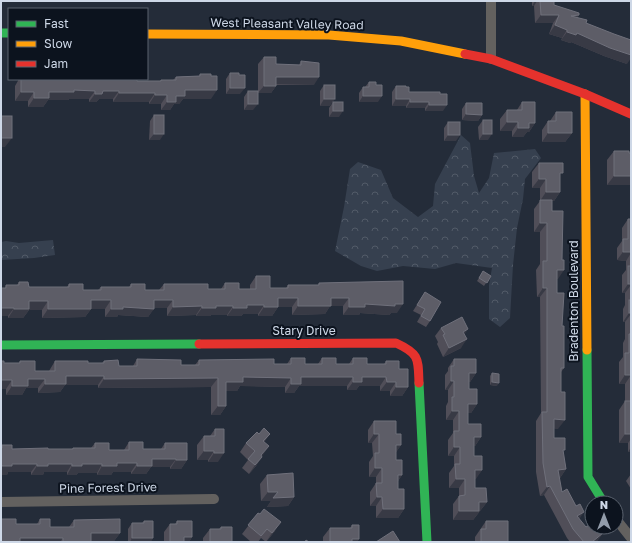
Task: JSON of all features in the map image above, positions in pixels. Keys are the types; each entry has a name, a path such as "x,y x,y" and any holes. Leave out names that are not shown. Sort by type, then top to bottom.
{"street":[{"path":"491,60 492,1"},
{"name":"West Pleasant Valley Road","path":"148,34 329,35 401,41 491,60 585,94 631,114"},
{"name":"Bradenton Boulevard","path":"585,94 588,477 598,495"},
{"name":"Stary Drive","path":"1,345 396,343 409,349 418,362 427,542"},
{"name":"Pine Forest Drive","path":"1,502 214,500"},
{"path":"624,529 631,538"}],"green space":[{"path":"461,135 470,143 474,176 479,193 489,178 494,153 535,149 541,158 525,179 513,265 510,318 500,327 489,319 489,285 492,268 456,263 435,269 403,266 377,271 361,266 335,251 350,169 358,162 381,170 393,198 418,217 433,206 435,184"},
{"path":"53,240 55,255 1,260 1,242 6,241 19,243"}],"building":[{"path":"540,1 554,1 554,5 579,13 579,15 571,16 587,20 586,23 631,40 631,55 610,48 577,33 576,35 567,32 567,30 555,25 559,15 541,15"},
{"path":"264,57 276,57 276,64 301,65 301,61 319,63 319,77 276,77 276,86 264,86"},
{"path":"230,73 245,75 245,88 230,88"},
{"path":"200,74 211,74 211,76 217,76 217,90 185,90 185,96 176,96 176,102 167,102 167,95 155,95 155,93 119,93 119,91 103,91 102,94 95,94 95,91 74,90 74,92 49,92 49,98 34,98 34,92 21,92 21,80 161,81 176,80 176,77 200,76"},
{"path":"369,82 376,82 376,85 382,85 382,96 363,96 363,87 369,87"},
{"path":"324,85 335,85 335,99 324,99"},
{"path":"396,86 409,87 409,92 440,92 440,94 447,94 447,105 429,105 429,102 410,102 410,99 396,99"},
{"path":"248,91 258,91 258,104 248,104"},
{"path":"333,102 343,102 343,111 333,111"},
{"path":"522,102 535,102 535,123 529,123 529,128 518,128 518,122 507,122 507,110 522,110"},
{"path":"466,103 482,103 482,115 466,114"},
{"path":"556,112 572,112 572,133 548,133 548,121 556,121"},
{"path":"154,115 164,115 164,134 154,134"},
{"path":"1,116 12,116 12,138 1,138"},
{"path":"483,120 492,120 492,134 483,134"},
{"path":"448,122 460,122 460,135 448,135"},
{"path":"614,151 629,151 629,153 631,153 631,176 614,176"},
{"path":"539,163 563,163 563,173 560,173 560,192 546,192 546,179 539,179"},
{"path":"540,200 552,200 552,211 563,211 562,260 564,260 564,270 557,270 557,293 564,293 562,326 564,326 564,368 561,368 561,392 565,392 565,420 554,419 554,438 565,438 565,450 563,450 566,469 558,470 562,492 567,489 576,506 580,504 584,512 577,516 584,525 584,535 601,535 592,542 584,542 573,529 550,486 547,487 543,463 542,412 547,412 547,288 543,288 543,261 547,261 547,223 540,223"},
{"path":"628,219 631,219 631,252 623,252 623,239 628,239"},
{"path":"628,266 631,266 631,284 628,284"},
{"path":"483,271 491,276 487,283 479,278"},
{"path":"256,276 270,276 270,288 288,288 288,285 319,285 319,283 403,281 403,304 395,304 395,306 365,304 365,307 349,307 349,298 331,298 331,306 298,306 298,298 278,298 278,307 247,305 247,308 233,308 233,306 216,306 216,308 202,308 202,306 173,307 173,300 154,300 154,309 123,307 123,309 111,309 111,300 91,300 91,309 48,309 48,301 29,301 29,309 1,308 1,288 6,288 6,285 19,285 19,282 28,282 29,287 69,287 69,284 83,284 83,290 101,290 101,287 131,287 131,284 145,284 145,290 164,290 164,284 208,284 208,289 225,289 225,283 239,283 239,289 256,289"},
{"path":"425,292 441,302 430,321 421,316 425,309 417,305"},
{"path":"629,300 631,300 631,313 629,313"},
{"path":"462,317 468,329 463,332 467,339 449,348 443,335 445,334 441,328"},
{"path":"629,334 631,334 631,375 625,375 625,353 629,353"},
{"path":"291,358 305,358 305,364 322,364 322,358 336,358 336,364 353,364 353,358 367,358 367,364 386,364 386,361 399,361 399,369 408,369 408,387 396,387 396,382 387,382 386,377 362,377 362,382 353,382 353,377 301,377 301,384 291,384 291,378 243,377 243,382 226,382 226,406 218,406 218,378 104,379 104,376 66,376 66,384 45,384 45,379 28,379 28,386 12,386 12,380 1,380 1,361 4,361 4,363 20,363 20,361 35,361 35,371 55,371 55,361 88,361 88,363 104,363 104,361 118,360 119,366 137,366 137,359 181,360 181,365 199,365 199,360 274,359 274,364 291,364"},
{"path":"454,359 476,359 476,373 469,373 469,389 477,389 477,404 468,404 468,424 481,424 481,437 474,437 474,456 482,456 482,470 475,470 475,488 486,488 487,502 479,502 479,511 459,511 459,496 465,495 465,479 456,479 455,464 460,464 460,447 454,447 454,431 459,431 459,411 452,411 454,381 451,381 451,366 454,366"},
{"path":"492,373 499,374 499,383 492,382"},
{"path":"625,401 631,401 631,434 625,434"},
{"path":"374,421 396,421 396,434 401,434 401,445 396,445 396,460 402,460 402,475 398,475 398,489 404,489 404,509 383,509 382,497 377,497 376,483 382,483 382,468 375,468 375,453 379,453 379,434 374,434"},
{"path":"264,428 270,434 263,441 269,446 255,465 248,459 255,451 246,443 257,432 259,434"},
{"path":"215,429 224,429 224,453 204,451 204,436 215,436"},
{"path":"129,442 143,442 143,449 165,449 165,443 187,443 187,460 152,459 152,466 137,466 137,463 117,463 117,466 102,466 102,464 82,464 82,466 72,466 72,464 48,464 48,466 37,466 37,464 12,464 12,466 1,465 2,445 12,445 12,449 73,449 95,448 95,443 109,443 109,450 129,450"},
{"path":"293,473 294,497 273,498 278,492 268,492 267,475"},
{"path":"264,509 281,522 272,533 267,529 261,536 248,525 258,513 260,514"},
{"path":"1,519 16,519 16,524 40,524 40,519 50,519 50,527 74,527 74,520 120,519 120,533 91,533 91,542 63,542 63,538 20,538 20,542 1,542"},
{"path":"144,521 153,521 153,538 132,538 132,523 144,523"},
{"path":"177,521 192,521 192,537 184,537 184,542 170,542 170,524 177,524"},
{"path":"486,521 508,521 508,542 481,542 481,529 486,529"},
{"path":"352,525 359,525 359,539 352,539 352,542 330,542 330,528 352,528"},
{"path":"221,527 232,527 232,542 210,542 210,529 221,529"},
{"path":"393,531 400,542 376,542"}],"traffic: fast":[{"path":"1,33 8,33"},
{"path":"1,345 199,344"},
{"path":"587,350 588,477 599,495"},
{"path":"419,383 427,542"}],"traffic: slow":[{"path":"148,34 329,35 401,41 465,54"},
{"path":"585,94 587,350"}],"traffic: jam":[{"path":"465,54 491,59 585,94 631,114"},
{"path":"199,344 396,343 414,354 418,363 419,383"}]}
